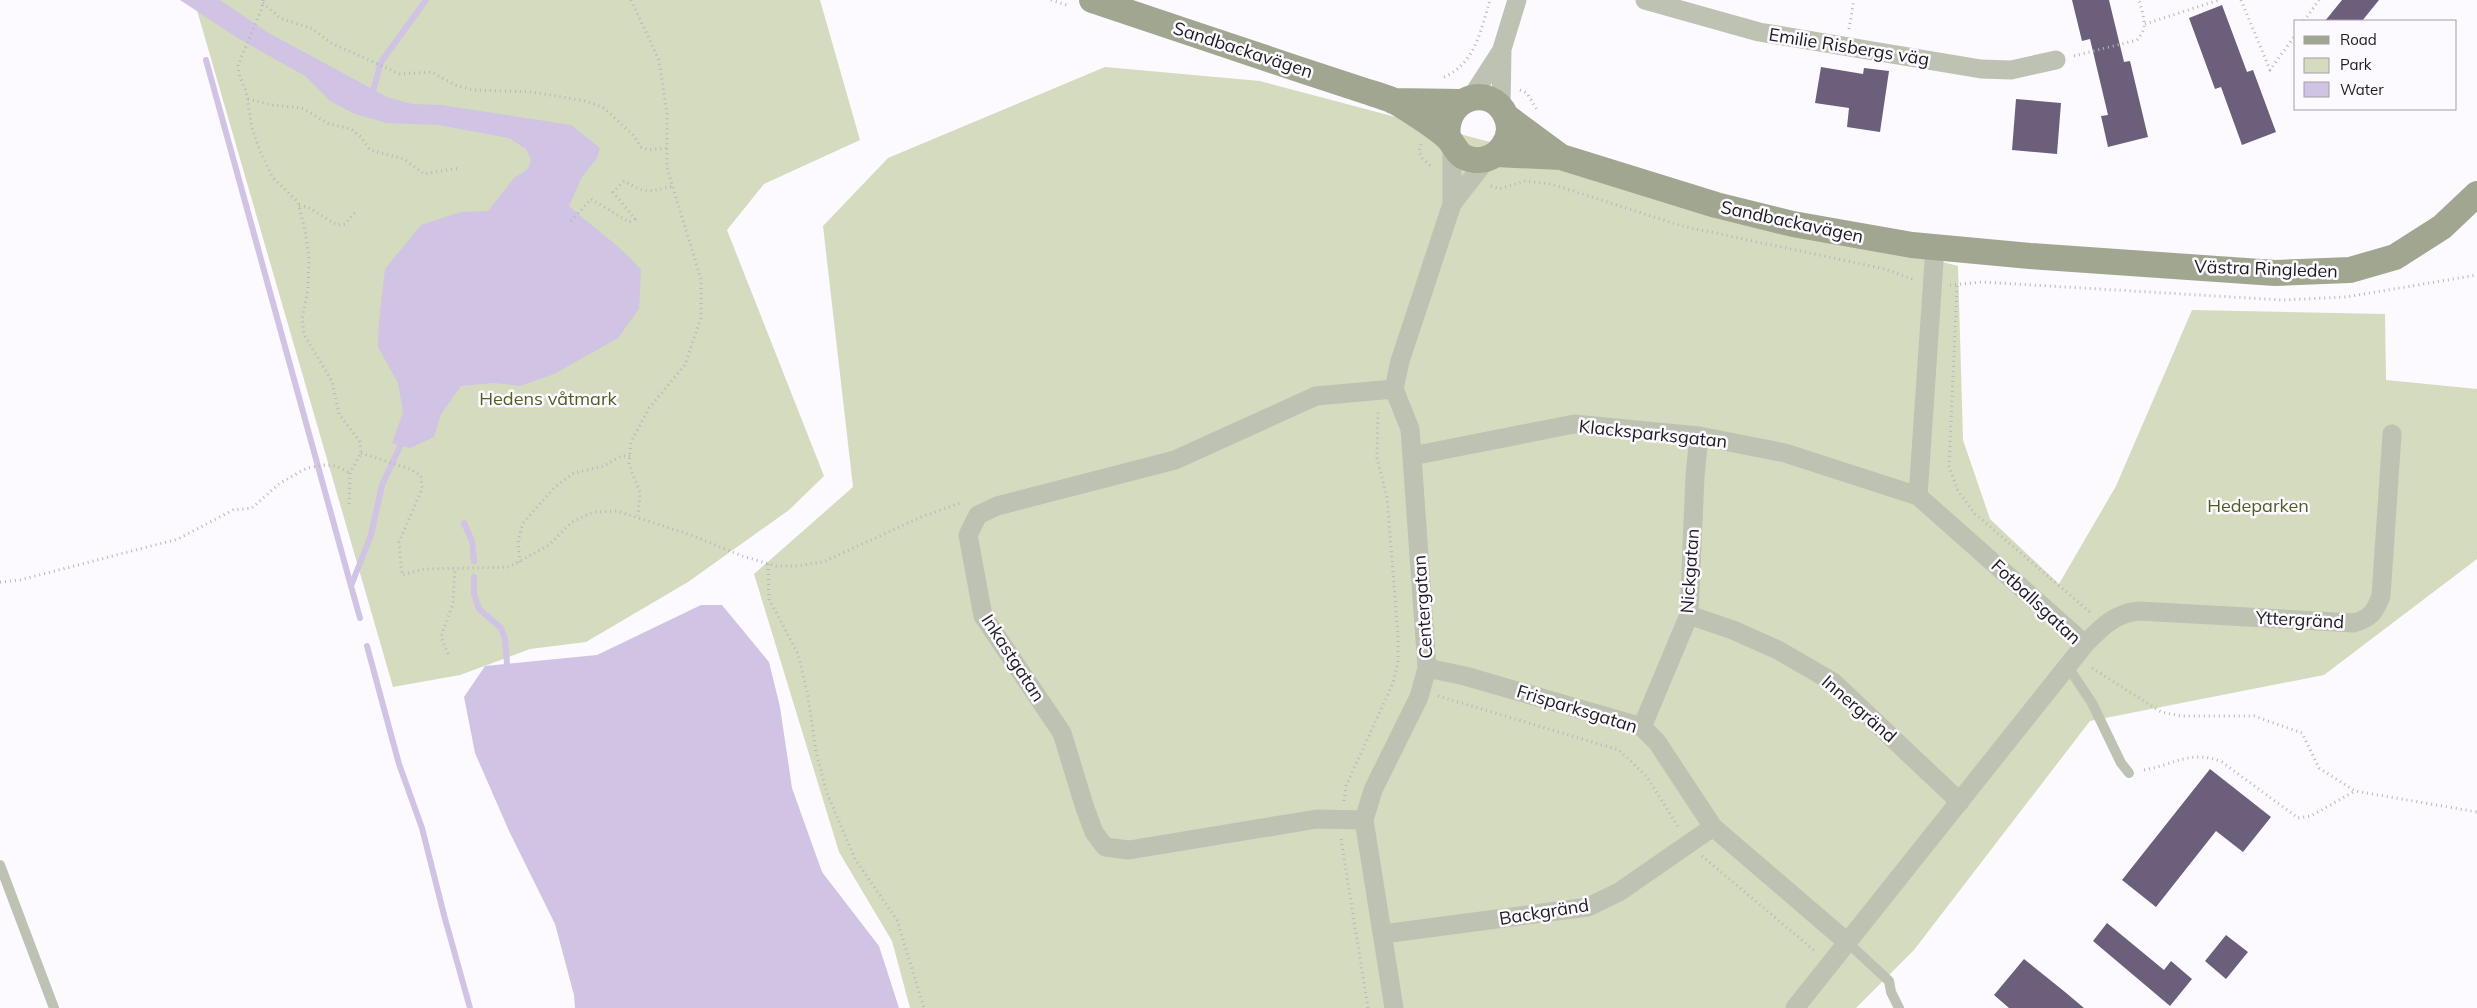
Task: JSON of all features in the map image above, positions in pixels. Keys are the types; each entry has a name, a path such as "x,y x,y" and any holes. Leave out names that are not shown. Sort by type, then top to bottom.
{"street":[{"name":"Sandbackavägen","path":"1092,0 1393,101 1450,142"},
{"path":"1385,390 1400,361 1452,204 1448,119 1453,109 1466,100 1502,49 1517,0"},
{"name":"Emilie Risbergs väg","path":"1645,0 1758,32 1981,69 2011,70 2056,60"},
{"path":"1452,204 1508,139 1509,128 1504,112 1502,49"},
{"path":"1466,100 1482,98 1504,112"},
{"name":"Sandbackavägen","path":"1393,101 1466,100"},
{"name":"Sandbackavägen","path":"1504,112 1561,157"},
{"path":"1450,142 1468,158 1492,156"},
{"name":"Sandbackavägen","path":"1492,156 1561,157 1716,206 1793,224 1935,247 2030,256"},
{"name":"Västra Ringleden","path":"2030,256 2275,272 2350,270 2395,257 2412,248 2442,227 2477,194"},
{"path":"1918,496 1935,247"},
{"name":"Centergatan","path":"1385,390 1410,429 1426,668 1421,691 1373,790 1364,820 1394,1008"},
{"name":"Inkastgatan","path":"1364,820 1317,820 1129,850 1105,847 1094,832 1062,733 983,616 968,535 978,515 997,506 1175,460 1316,396 1385,390"},
{"name":"Klacksparksgatan","path":"1412,456 1574,424 1699,436 1785,454 1918,496"},
{"name":"Yttergränd","path":"2086,644 2105,624 2125,612 2139,611 2353,623 2366,620 2376,610 2381,596 2392,434"},
{"name":"Nickgatan","path":"1642,727 1689,615 1695,476 1699,436"},
{"name":"Fotballsgatan","path":"1795,1008 2086,644 1918,496"},
{"name":"Innergränd","path":"1689,615 1733,630 1778,650 1833,682 1960,802"},
{"name":"Frisparksgatan","path":"1426,668 1465,676 1642,727 1657,742 1714,827 1847,942"},
{"name":"Backgränd","path":"1383,934 1588,907 1619,892 1714,827"}],"lane":[{"path":"2068,666 2092,703 2121,763 2129,773"},
{"path":"0,866 54,1008"},
{"path":"1847,942 1890,981 1891,992 1899,1008"}],"path":[{"path":"631,0 659,60 667,114 667,168 701,279 701,318 685,366 649,408 631,442 629,465 640,492 638,516"},
{"path":"1848,46 1854,0"},
{"path":"2056,60 2137,40 2143,33 2145,24 2139,0"},
{"path":"2145,24 2219,0"},
{"path":"2242,0 2270,70 2294,37"},
{"path":"2305,20 2318,0"},
{"path":"263,1 280,18 312,30 331,43 400,74 432,72 455,85 473,90 532,92 585,101 604,108 633,135 640,147 649,150 667,148"},
{"path":"263,1 262,8 238,64 240,77 248,99 252,128 260,151 273,178 289,192 298,206 309,256 308,290 302,318 304,335 332,381 338,414 360,442 361,453 350,473 349,506"},
{"path":"248,99 272,105 302,108 328,124 351,129 361,137 370,150 404,159 424,174 459,168"},
{"path":"571,220 592,199 629,222 635,219 613,192 624,181 641,191 649,192 673,186"},
{"path":"298,206 308,207 338,225 345,224 357,210"},
{"path":"1957,286 1949,466 1958,491 1975,514 2105,624"},
{"path":"1368,1008 1341,841 1346,786 1393,683 1398,662 1398,636 1387,497 1377,458 1379,425 1385,390"},
{"path":"361,453 377,456 410,468 421,476 422,489 399,542 402,575 424,569 509,567 550,545 572,522 593,512 617,511 691,534 742,556 768,564 796,566 823,562 921,517 967,501"},
{"path":"520,562 518,541 523,523 554,488 574,473 604,466 621,456 630,456"},
{"path":"0,582 20,580 178,539 233,510 252,508 280,483 307,468 325,465 336,466 350,473"},
{"path":"768,564 769,598 798,654 808,696 816,752 827,792 855,859 897,920 924,1008"},
{"path":"448,654 441,637 453,603 455,568"},
{"path":"2092,668 2161,712 2181,716 2254,716 2302,733 2319,768 2354,791 2477,812"},
{"path":"1393,683 1619,750 1647,777 1674,822 1699,854 1830,964"},
{"path":"2129,773 2160,768 2183,758 2197,756 2212,758 2222,762 2298,818 2311,816 2354,791"}],"green space":[{"name":"Hedens våtmark","path":"194,0 820,0 860,140 764,184 727,230 824,476 789,510 688,582 586,642 530,649 460,675 393,687"},
{"name":"Hedeparken","path":"1105,67 1260,81 1958,266 1963,440 1990,519 2059,584 2116,486 2192,310 2385,314 2386,380 2477,389 2477,559 2324,675 2090,721 1914,950 1856,1008 910,1008 892,941 839,852 754,574 853,487 823,226 888,158"}],"water":[{"path":"180,0 220,0 267,32 387,97 412,104 441,105 571,125 600,148 597,158 582,177 569,206 641,270 639,309 618,338 554,374 520,386 494,383 461,386 441,414 434,437 410,448 392,443 403,412 398,383 378,347 385,269 421,225 461,212 488,211 514,178 528,169 531,160 526,149 509,138 438,125 387,123 355,114 330,101 305,76 236,37"},
{"path":"701,605 722,605 769,662 780,707 792,788 822,872 879,946 899,1008 575,1008 574,995 555,924 509,831 475,753 464,697 485,666 597,655"}],"building":[{"path":"2072,0 2109,0 2124,62 2130,61 2148,137 2108,147 2101,116 2108,115 2090,39 2082,41"},
{"path":"2342,0 2379,0 2363,20 2326,20"},
{"path":"2222,5 2247,72 2253,70 2276,132 2242,145 2221,87 2215,89 2189,18"},
{"path":"1821,67 1863,74 1864,68 1889,71 1880,132 1847,127 1849,108 1815,103"},
{"path":"2016,99 2061,103 2057,154 2012,150"},
{"path":"2210,769 2271,817 2243,852 2216,831 2156,907 2122,880"},
{"path":"2107,923 2164,970 2171,961 2192,979 2170,1006 2093,941"},
{"path":"2226,935 2248,952 2226,979 2205,961"},
{"path":"2024,959 2084,1008 2009,1008 1994,995"}],"waterway":[{"path":"372,95 381,62 426,0"},
{"path":"206,60 351,586"},
{"path":"360,618 351,586 371,535 382,485 403,440"},
{"path":"464,523 472,541 474,561"},
{"path":"474,577 474,594 479,609 501,628 505,639 507,664"},
{"path":"367,646 399,764 422,828 470,1008"}]}
